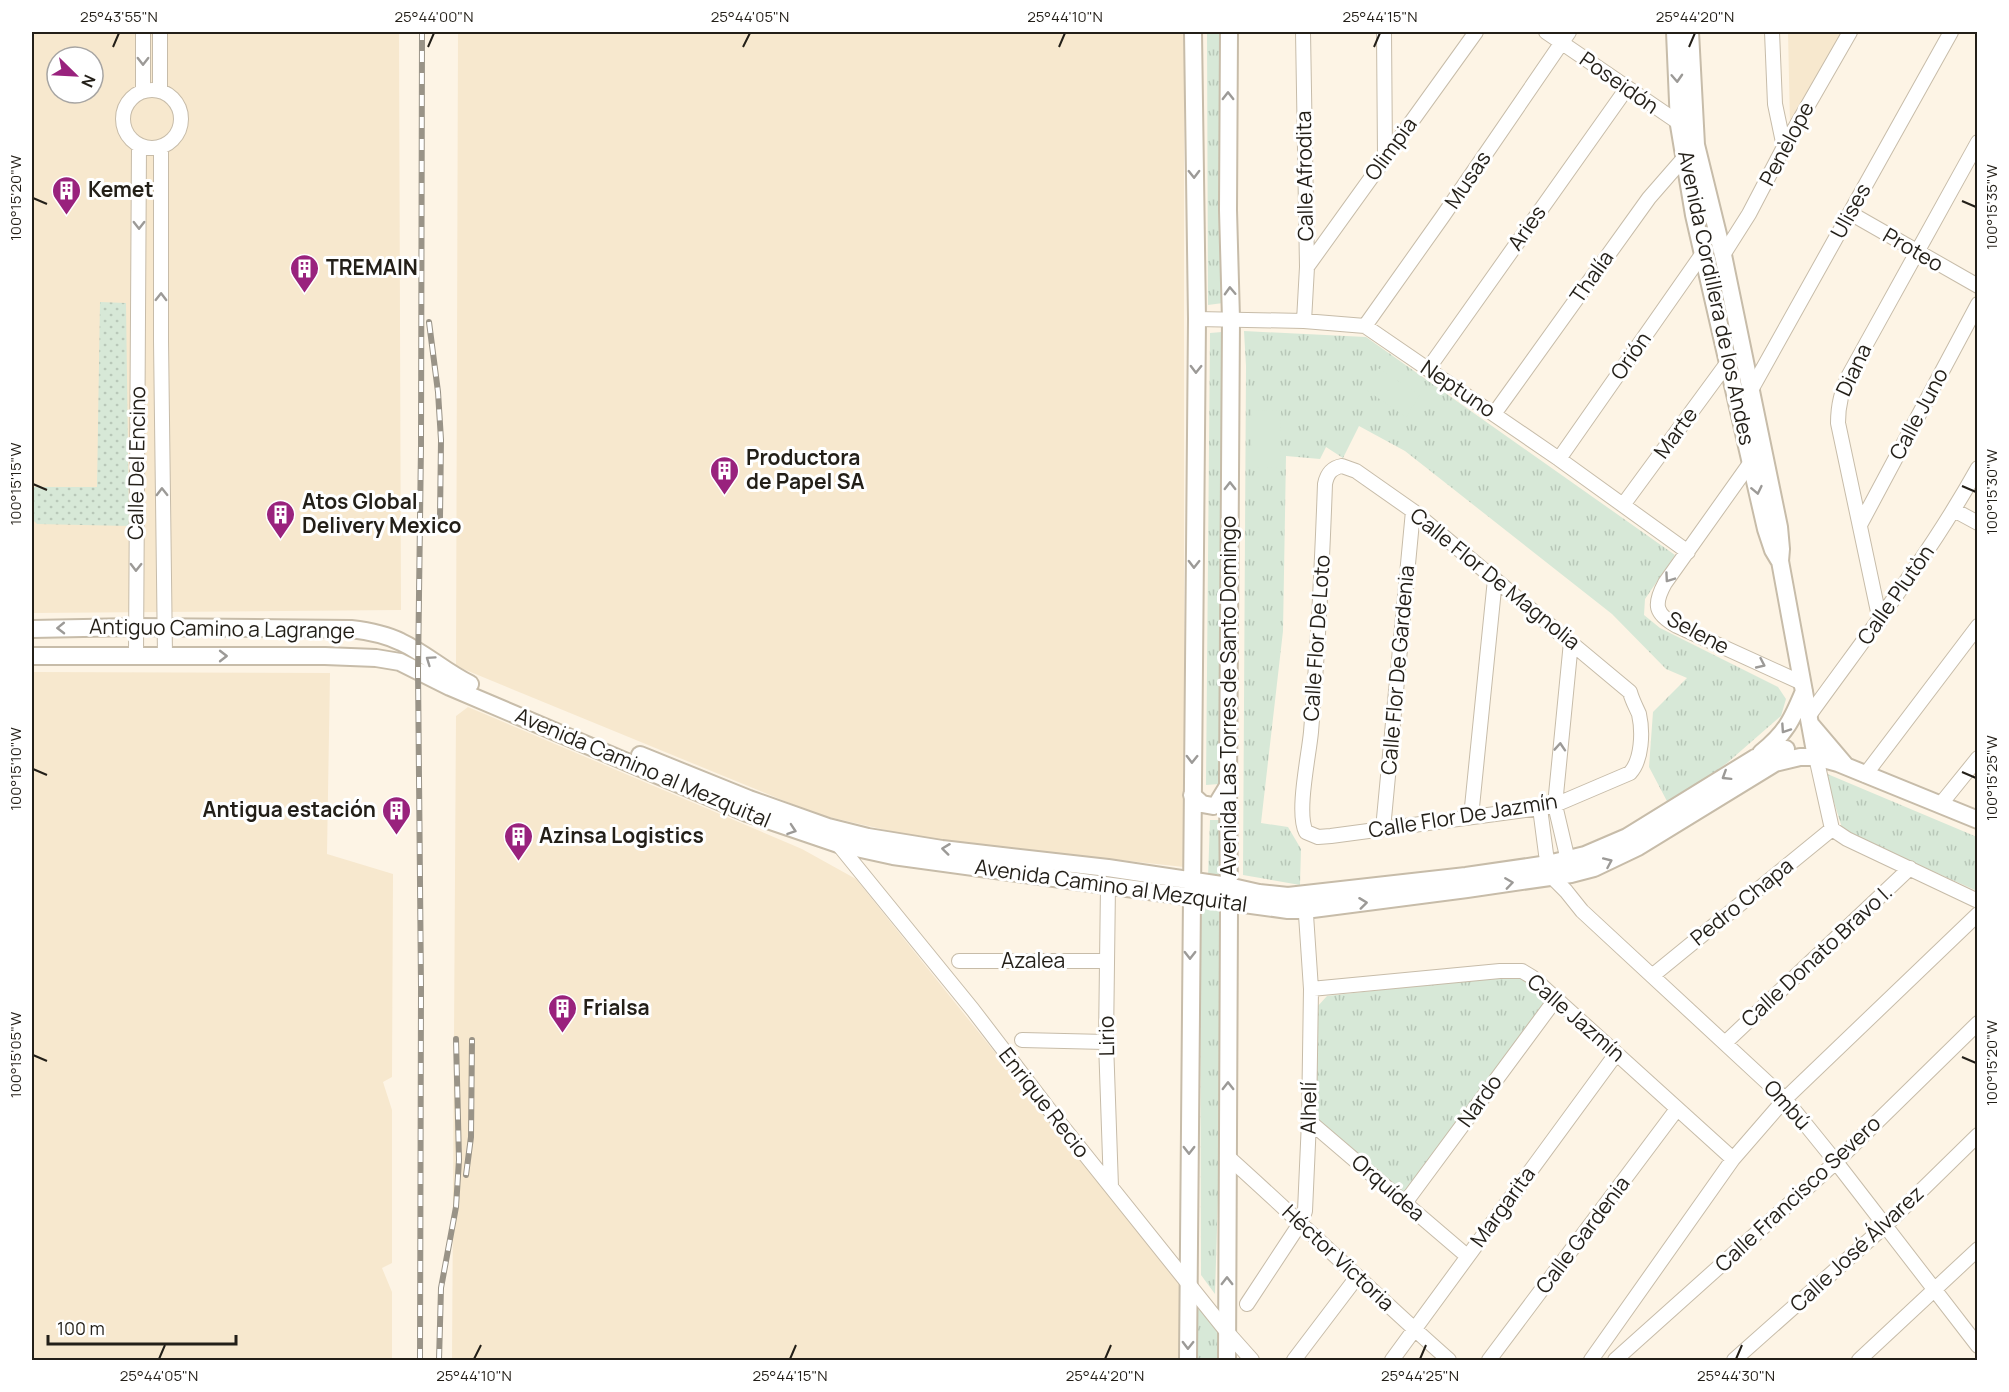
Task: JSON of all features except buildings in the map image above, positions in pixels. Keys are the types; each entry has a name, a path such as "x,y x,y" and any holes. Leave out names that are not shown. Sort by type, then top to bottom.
{"street":[{"path":"143,32 143,91"},
{"path":"160,32 160,91"},
{"name":"Avenida Las Torres de Santo Domingo","path":"1188,1360 1197,319 1193,32"},
{"name":"Avenida Las Torres de Santo Domingo","path":"1227,1360 1231,319 1228,210 1229,32"},
{"name":"Calle Afrodita","path":"1303,32 1307,267 1304,321"},
{"path":"1384,32 1385,157"},
{"name":"Olimpia","path":"1307,267 1476,32"},
{"name":"Poseidón","path":"1546,32 1565,37 1688,140"},
{"name":"Avenida Cordillera de los Andes","path":"1675,32 1694,215 1766,530 1773,550 1780,561"},
{"name":"Avenida Cordillera de los Andes","path":"1690,32 1688,140 1723,255 1779,527 1780,561 1809,719 1810,750"},
{"path":"1772,32 1775,104 1784,147"},
{"name":"Penèlope","path":"1723,255 1749,214 1784,147 1850,32"},
{"name":"Ulises","path":"1751,390 1951,32"},
{"name":"Musas","path":"1365,326 1565,37"},
{"name":"Aries","path":"1428,369 1627,88"},
{"path":"143,91 160,91 172,98 180,111 180,126 173,138 161,147 139,146 126,134 123,117 128,101 143,91"},
{"name":"Thalía","path":"1494,414 1688,140"},
{"name":"Diana","path":"1880,621 1838,423 1840,399 1849,375 1977,142"},
{"name":"Calle Del Encino","path":"136,656 139,146"},
{"name":"Calle Del Encino","path":"161,147 165,656"},
{"name":"Proteo","path":"1850,213 1977,286"},
{"name":"Orión","path":"1559,459 1703,254"},
{"path":"138,271 161,271"},
{"name":"Calle Juno","path":"1860,525 1977,304"},
{"name":"Neptuno","path":"1197,319 1304,321 1365,326 1559,459 1688,552"},
{"name":"Marte","path":"1623,505 1728,362"},
{"name":"Selene","path":"1751,462 1665,583 1658,597 1658,609 1664,618 1677,626 1803,687"},
{"name":"Calle Flor De Loto","path":"1306,832 1302,815 1311,732 1322,581 1325,484 1328,474 1337,467 1347,466 1356,471"},
{"name":"Calle Plutòn","path":"1809,719 1880,621 1954,510 1977,468"},
{"name":"Calle Flor De Magnolia","path":"1356,471 1413,511 1630,692 1640,722 1640,755"},
{"path":"1954,510 1977,523"},
{"name":"Calle Flor De Gardenia","path":"1383,829 1413,511"},
{"path":"1471,817 1495,579"},
{"path":"1865,775 1977,626"},
{"name":"Antiguo Camino a Lagrange","path":"32,629 135,627 325,629 367,631 410,646"},
{"path":"325,629 325,656"},
{"path":"1566,891 1569,867 1556,805 1561,731 1571,642"},
{"name":"Avenida Camino al Mezquital","path":"410,646 454,676 472,685 837,837 1108,868 1191,888 1228,894 1280,909 1305,903 1569,867 1594,868 1638,848 1774,763 1810,750"},
{"name":"Antiguo Camino a Lagrange","path":"32,656 325,656 392,660 410,667"},
{"name":"Avenida Camino al Mezquital","path":"410,667 450,687 747,813 837,837 894,856 1108,885 1191,888"},
{"path":"1755,758 1777,741 1787,729 1803,687"},
{"path":"1809,719 1842,764"},
{"path":"1810,750 1977,820"},
{"path":"1810,750 1832,829 1847,839 1977,901"},
{"name":"Avenida Camino al Mezquital","path":"1569,867 1595,851 1627,837 1755,758 1810,750"},
{"name":"Calle Flor De Jazmín","path":"1306,832 1313,836 1324,837 1556,805 1630,774 1638,763 1640,755"},
{"path":"1941,805 1977,758"},
{"path":"1192,795 1202,804 1213,806 1217,804 1228,786"},
{"path":"1540,808 1550,870"},
{"name":"Pedro Chapa","path":"1652,976 1832,829"},
{"name":"Enrique Recio","path":"837,837 1111,1187 1252,1360"},
{"name":"Calle Donato Bravo I.","path":"1725,1043 1910,868"},
{"name":"Ombú","path":"1550,870 1576,906 1785,1099 1977,1346"},
{"name":"Lirio","path":"1108,885 1106,1042 1111,1187"},
{"name":"Alhelí","path":"1247,1304 1301,1222 1305,1202 1311,989 1305,903"},
{"path":"1591,1360 1733,1159 1785,1099 1977,914"},
{"name":"Azalea","path":"959,961 1106,961"},
{"name":"Calle Jazmín","path":"1311,989 1518,970 1529,975 1733,1159"},
{"name":"Nardo","path":"1405,1203 1555,1000"},
{"name":"Calle Francisco Severo","path":"1615,1360 1836,1162 1977,1023"},
{"path":"1022,1040 1106,1042"},
{"name":"Margarita","path":"1392,1360 1616,1054"},
{"name":"Calle Gardenia","path":"1489,1360 1677,1109"},
{"name":"Orquídea","path":"1309,1120 1467,1256"},
{"name":"Calle José Álvarez","path":"1734,1360 1885,1226 1977,1135"},
{"name":"Héctor Victoria","path":"1227,1156 1449,1360"},
{"path":"1859,1360 1977,1250"},
{"path":"1294,1360 1357,1277"}],"shaded area":[{"path":"32,32 399,32 401,610 32,613"},
{"path":"458,32 1184,32 1184,867 925,839 816,814 456,666"},
{"path":"1788,32 1844,32 1790,124"},
{"path":"32,672 330,673 327,854 393,874 392,1077 383,1082 392,1110 392,1263 382,1268 392,1292 392,1360 32,1360"},
{"path":"468,707 802,849 856,879 1182,1286 1179,1360 452,1360 456,716"}],"green space":[{"path":"1207,32 1225,32 1223,303 1208,305"},
{"path":"100,302 126,303 129,526 37,524 32,519 32,487 97,487"},
{"path":"1244,331 1366,337 1675,555 1645,599 1644,615 1660,628 1778,687 1786,699 1781,716 1727,763 1669,805 1649,767 1653,712 1687,678 1666,669 1612,614 1405,451 1359,426 1343,458 1326,447 1320,459 1286,456 1283,631 1261,823 1288,827 1301,849 1300,885 1243,875 1246,366"},
{"path":"1222,332 1219,784 1206,785 1210,333"},
{"path":"1378,368 1420,395 1406,417 1365,389"},
{"path":"1252,410 1281,411 1280,468 1252,467"},
{"path":"1825,773 1977,837 1977,891 1843,831"},
{"path":"1210,820 1221,820 1221,883 1208,878"},
{"path":"1200,906 1227,911 1215,1294 1201,1275"},
{"path":"1514,975 1527,978 1548,998 1546,1006 1411,1193 1401,1193 1319,1120 1316,1113 1317,1007 1327,996"},
{"path":"1195,1300 1222,1337 1223,1360 1195,1360"}],"railway":[{"path":"420,1360 421,988 418,671 422,32"},
{"path":"429,322 438,392 441,440 440,517"},
{"path":"439,1360 441,1288 456,1207 459,1160 456,1039"},
{"path":"466,1175 471,1137 472,1040"}],"place":[{"name":"Kemet","path":"67,216"},
{"name":"TREMAIN","path":"305,294"},
{"name":"Productora de Papel SA","path":"725,496"},
{"name":"Atos Global Delivery Mexico","path":"281,540"},
{"name":"Antigua estación","path":"397,836"},
{"name":"Azinsa Logistics","path":"518,862"},
{"name":"Frialsa","path":"562,1034"}]}
